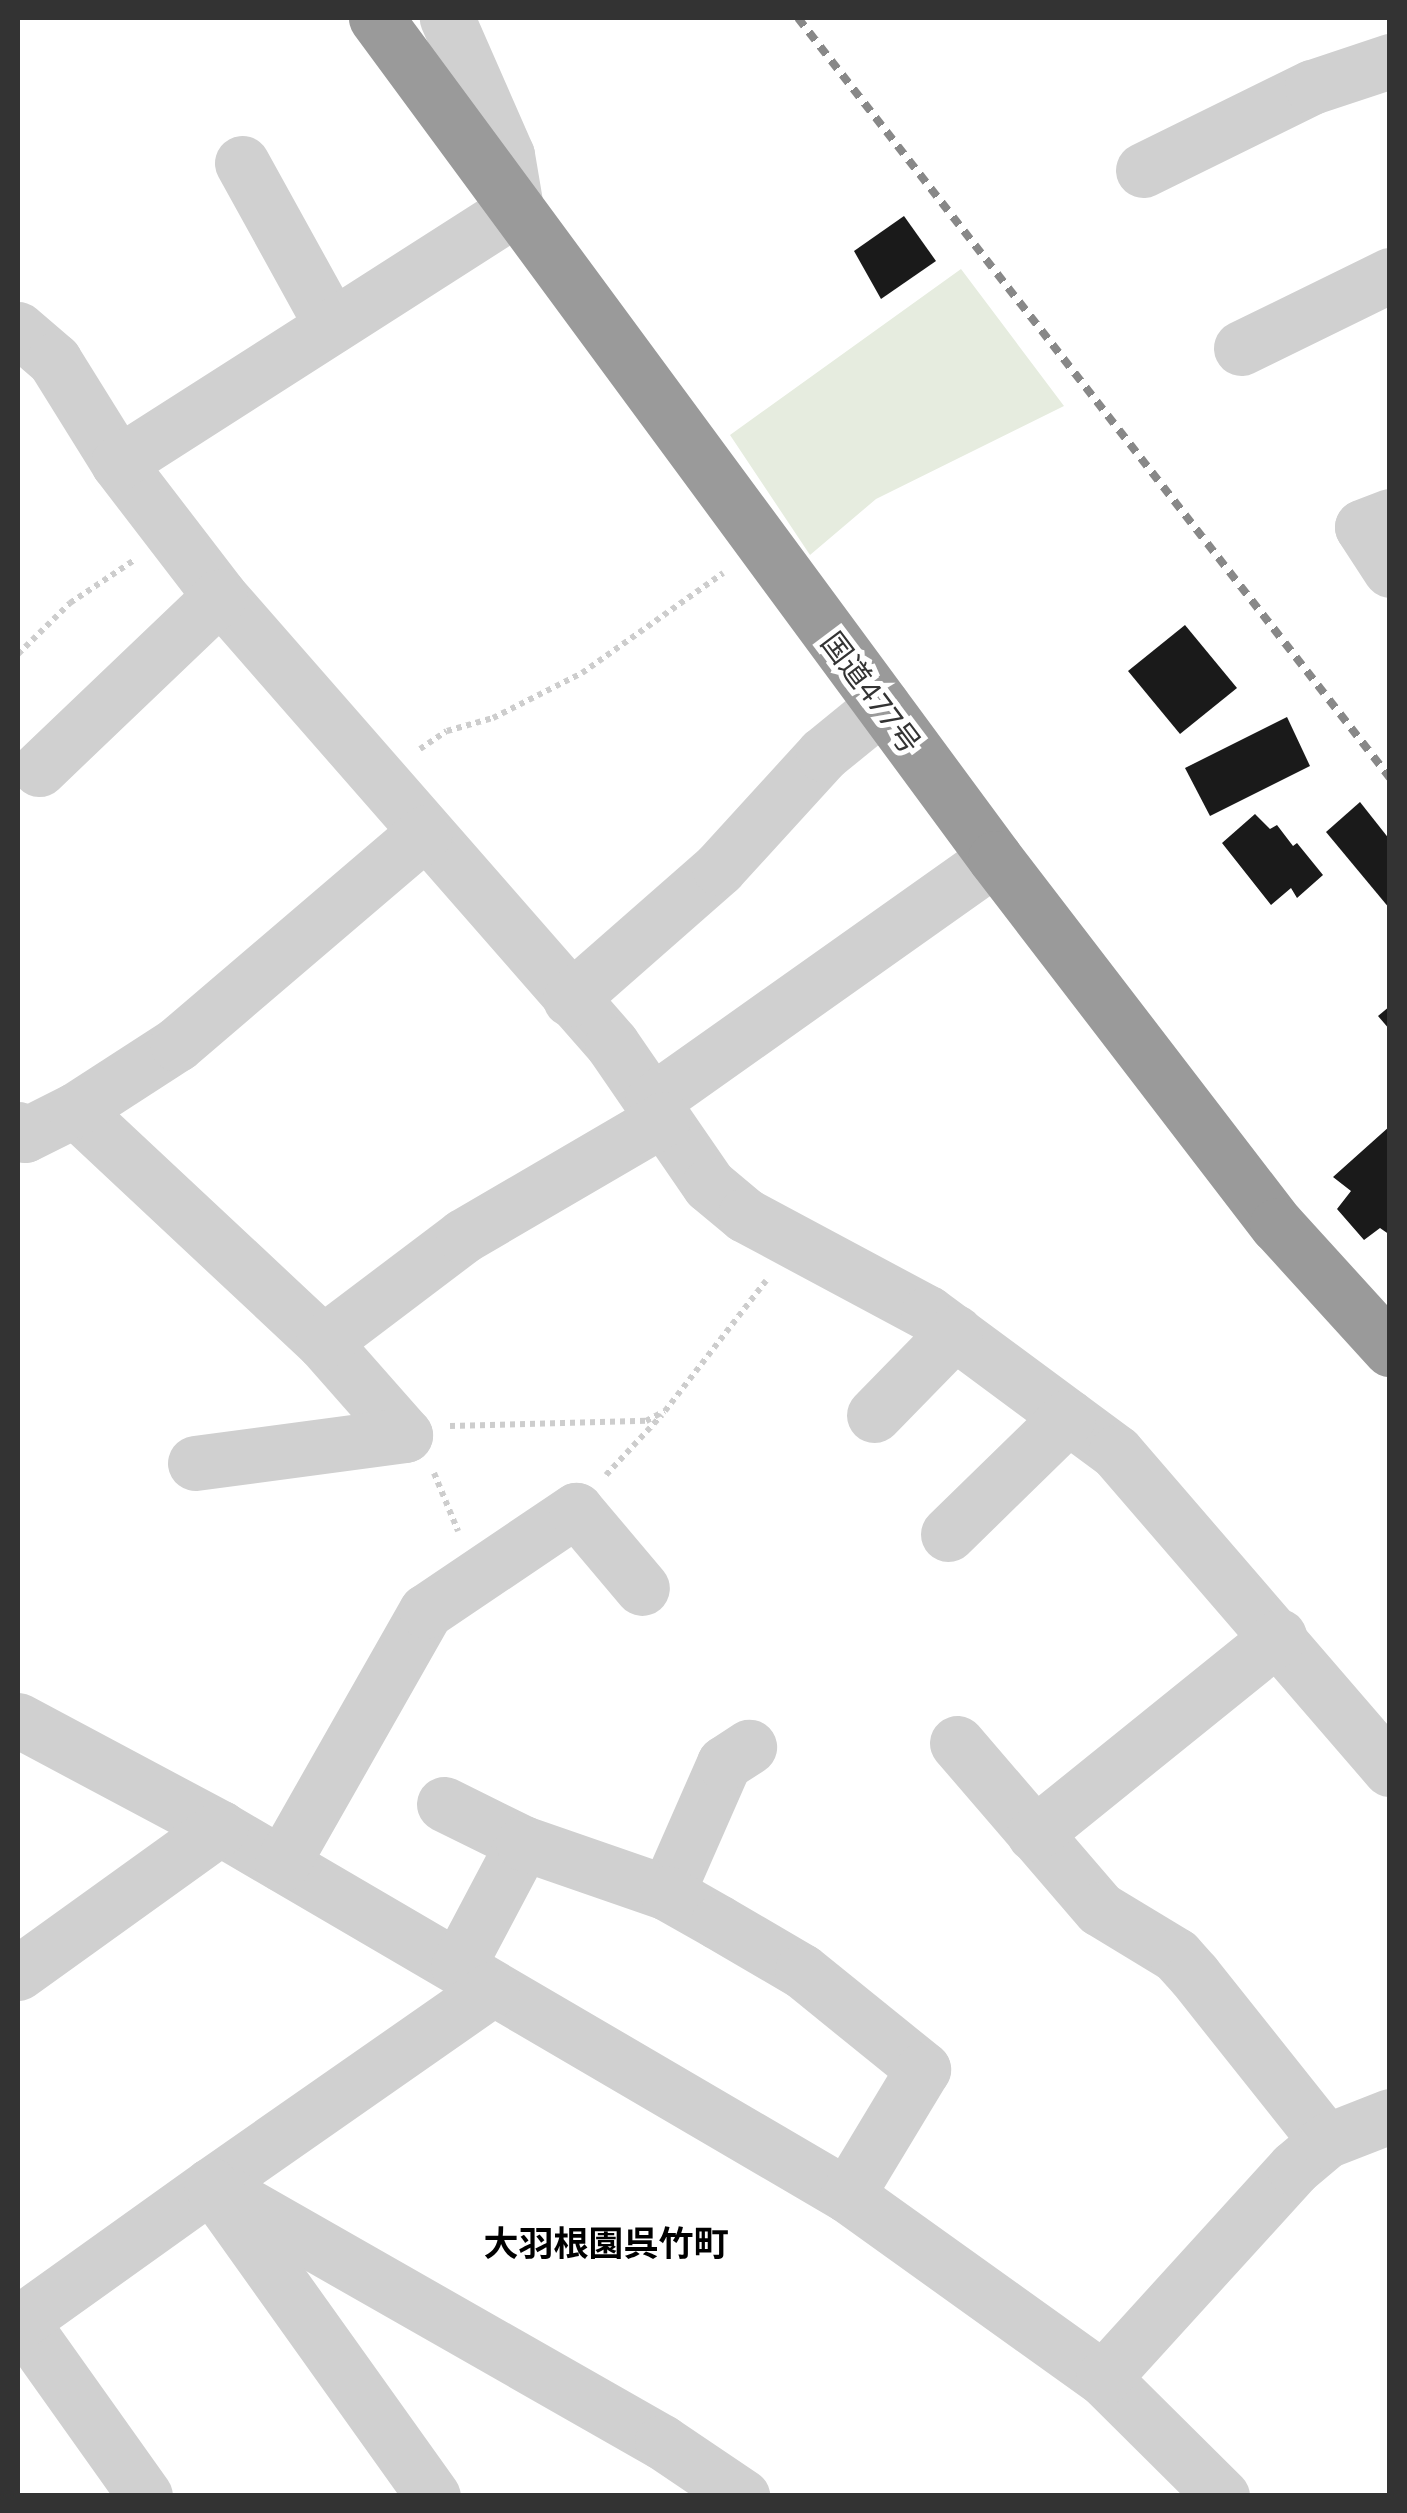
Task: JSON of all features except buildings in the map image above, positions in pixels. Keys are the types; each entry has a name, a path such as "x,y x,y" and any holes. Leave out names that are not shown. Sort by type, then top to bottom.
{"highway":[{"name":"国道477号","path":"376,18 995,858 1278,1225 1390,1349"}],"street":[{"path":"118,463 516,208 507,154 447,18"},
{"path":"1143,170 1312,87 1390,61"},
{"path":"242,163 332,326"},
{"path":"1242,348 1390,276"},
{"path":"18,329 54,360 118,463 220,596 570,999 727,1204 956,1332 1144,1478 1279,1636 1380,1740"},
{"path":"1390,516 1362,528 1390,570"},
{"path":"39,768 220,596"},
{"path":"570,999 719,868 822,754 882,705"},
{"path":"18,1129 24,1135 76,1110 178,1044 425,832"},
{"path":"323,1342 463,1236 658,1110 995,858"},
{"path":"76,1110 323,1342 405,1436"},
{"path":"874,1415 956,1332"},
{"path":"948,1534 1068,1417"},
{"path":"195,1462 405,1436"},
{"path":"282,1864 426,1611 576,1510 642,1588"},
{"path":"1034,1834 1279,1636"},
{"path":"18,1720 220,1828 847,2194 1104,2378 1222,2496"},
{"path":"956,1742 1100,1908 1176,1956 1194,1975 1326,2141"},
{"path":"667,1894 724,1764 749,1748"},
{"path":"444,1804 523,1843 667,1894 802,1972 924,2070 847,2194"},
{"path":"18,1973 220,1828"},
{"path":"146,2496 19,2319 211,2184 475,1978 523,1843"},
{"path":"1104,2378 1326,2141 1390,2116"},
{"path":"211,2184 433,2496"},
{"path":"211,2184 662,2442 742,2496"}],"path":[{"path":"18,654 70,603 173,536"},
{"path":"378,778 447,731 493,718 582,672 762,543"},
{"path":"576,1510 665,1411 770,1276 788,1238"},
{"path":"405,1436 442,1426 646,1421 665,1411"},
{"path":"405,1436 424,1450 476,1574"}],"shaded area":[{"path":"961,269 1064,406 876,499 810,555 730,435"}],"railway":[{"path":"798,18 1390,778"}],"district":[{"name":"大羽根園呉竹町","path":"606,2242"}]}
